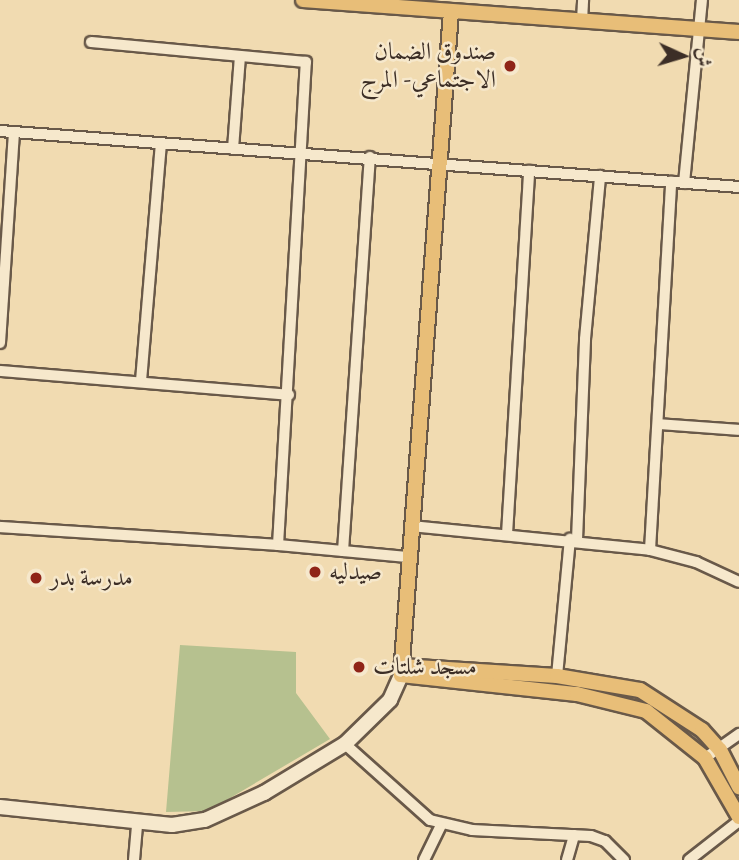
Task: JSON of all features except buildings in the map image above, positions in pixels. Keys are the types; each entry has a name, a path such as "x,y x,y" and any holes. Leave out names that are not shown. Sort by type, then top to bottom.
{"main road":[{"path":"303,0 451,6 582,21 739,32"},
{"path":"401,670 407,557 451,6"},
{"path":"401,670 557,676 612,683 650,695 679,711 720,750 739,787"},
{"path":"401,670 616,701 646,711 705,758 739,819"}],"street":[{"path":"582,21 583,0"},
{"path":"684,183 702,0"},
{"path":"91,42 306,62 289,395 278,545"},
{"path":"233,149 240,56"},
{"path":"0,131 739,187"},
{"path":"0,343 14,132"},
{"path":"141,381 161,144"},
{"path":"343,551 370,157"},
{"path":"507,534 529,171"},
{"path":"557,676 574,539 586,340 600,176"},
{"path":"650,550 671,182"},
{"path":"0,371 289,395"},
{"path":"658,424 739,430"},
{"path":"411,526 574,539 650,550 696,562 739,582"},
{"path":"0,527 278,545 407,557"},
{"path":"0,807 172,825 205,820 254,799 345,744 390,700 401,670"},
{"path":"705,758 720,750 739,734"},
{"path":"345,744 409,806 441,825 574,835 605,841 624,860"},
{"path":"689,860 739,819"},
{"path":"134,860 137,821"},
{"path":"424,860 441,825"},
{"path":"567,860 574,835"}],"green space":[{"path":"180,645 296,652 296,693 330,739 208,811 166,812"}],"place":[{"name":"صندوق الضمان الاجتماعي- المرج","path":"510,66"},
{"name":"صيدليه","path":"315,572"},
{"name":"مدرسة بدر","path":"36,578"},
{"name":"مسجد شلتات","path":"359,667"}]}
